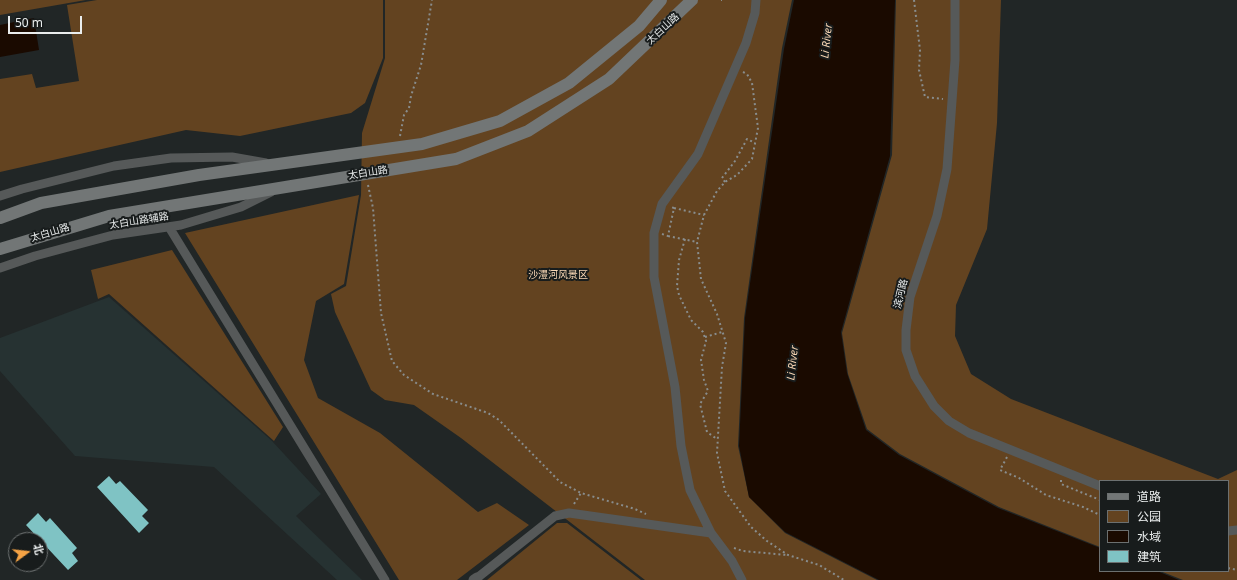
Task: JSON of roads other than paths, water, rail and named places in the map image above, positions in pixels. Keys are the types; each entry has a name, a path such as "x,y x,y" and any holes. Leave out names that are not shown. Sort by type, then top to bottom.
{"main road":[{"name":"太白山路","path":"0,218 41,203 199,175 422,144 500,121 569,83 639,26 661,0"},
{"name":"太白山路","path":"0,248 108,216 456,159 528,130 609,79 692,0"}],"street":[{"path":"742,580 711,533 690,490 680,446 675,387 654,277 654,233 662,204 698,154 746,43 756,0"},
{"name":"滨河路","path":"954,0 953,99 947,169 937,216 910,297 906,330 906,350 915,376 934,406 949,421 1009,454 1099,486"},
{"path":"0,196 22,188 114,166 171,158 232,157 273,165"},
{"name":"太白山路辅路","path":"0,268 35,256 113,235 181,225 241,207 279,188"},
{"path":"169,227 385,580"},
{"path":"475,579 555,516 569,513 711,533"}],"water":[{"name":"Li River","path":"794,0 895,0 890,156 841,332 847,373 866,430 899,455 998,508 1099,548 1099,572 1159,572 1179,580 879,580 785,532 749,497 739,446 745,318 784,49"},
{"path":"34,18 39,50 0,57 0,25"}],"park label":[{"name":"沙澧河风景区","path":"558,275"}]}
